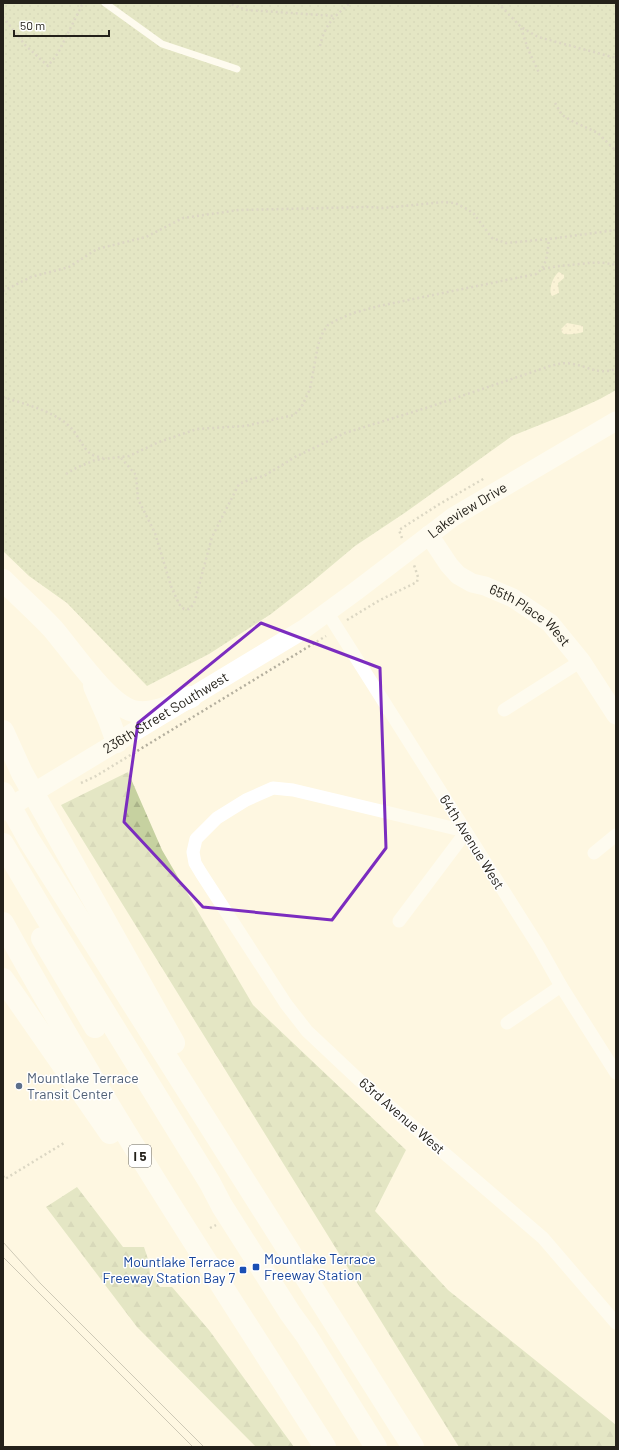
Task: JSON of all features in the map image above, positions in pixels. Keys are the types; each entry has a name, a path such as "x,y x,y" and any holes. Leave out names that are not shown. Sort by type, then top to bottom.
{"highway":[{"path":"8,585 53,629 87,672 114,700 125,708 133,711 155,711 191,697"},
{"path":"87,672 105,710 117,742"},
{"path":"3,732 26,780 178,1050 230,1159"},
{"path":"3,793 34,847 413,1447"},
{"path":"3,844 46,917 210,1183 222,1206 290,1313 306,1335 376,1447"},
{"path":"3,871 65,979 186,1170 215,1211 283,1318 309,1365 361,1447"},
{"name":"I 5","path":"3,923 102,1094 325,1447"},
{"path":"3,979 285,1384"}],"street":[{"name":"Lakeview Drive","path":"327,612 453,516 616,421"},
{"name":"65th Place West","path":"429,534 449,565 458,575 472,583 485,586 513,598 550,623 581,661 616,715"},
{"name":"236th Street Southwest","path":"3,811 304,629 327,612"},
{"name":"64th Avenue West","path":"327,612 539,947 616,1073"},
{"path":"504,710 581,661"},
{"name":"63rd Avenue West","path":"465,831 346,801 293,790 273,788 246,800 217,818 196,839 193,852 195,863 212,890 286,1004 307,1031 358,1078 543,1238 616,1323"},
{"path":"399,921 465,831"},
{"path":"594,853 616,835"},
{"path":"507,1023 562,986"}],"lane":[{"path":"105,3 162,44 237,69"}],"path":[{"path":"3,17 25,45 48,66 58,53 83,3"},
{"path":"227,3 246,10 335,16"},
{"path":"320,46 322,34 328,24 350,3"},
{"path":"498,3 521,28 538,37 616,58"},
{"path":"521,28 538,73"},
{"path":"555,103 562,115 598,133 616,150"},
{"path":"3,291 31,277 69,267 97,249 146,237 183,218 239,210 368,207 384,208 443,202 455,204 474,214 492,238 506,243 616,230"},
{"path":"3,397 28,404 60,419 69,425 77,434 92,455 103,458 121,458 133,455 160,442 197,429 245,426 294,415 301,408 310,389 318,345 323,332 328,325 353,313 379,306 470,286 536,274 542,269 546,262 549,239"},
{"path":"542,269 554,266 594,262 604,262 616,265"},
{"path":"121,458 136,475 138,499 155,533 171,586 179,604 184,609 189,608 194,604 212,537 239,484 264,476 295,457 345,433 429,407 550,366 564,363 573,364 594,371 607,372 616,369"},
{"path":"66,474 87,463 103,458"},
{"path":"347,620 380,600 417,582 418,577 415,567"},
{"path":"3,1176 5,1179 64,1143"}],"highlighted area":[{"path":"261,623 380,668 386,848 332,920 203,907 124,822 138,723"}],"green space":[{"path":"3,3 616,3 616,390 567,414 512,436 406,512 355,546 271,614 209,654 147,686 67,603 29,576 3,551"},
{"path":"128,772 162,850 253,1005 406,1150 375,1211 448,1290 616,1425 616,1447 459,1447 61,805"},
{"path":"77,1187 123,1247 144,1247 149,1262 150,1275 160,1287 172,1287 209,1330 294,1447 256,1447 137,1327 46,1207"}],"sand":[{"path":"559,272 564,275 564,278 558,283 559,293 552,296 552,283"},
{"path":"567,323 583,326 583,332 572,334 562,333 561,329"}],"tram line":[{"path":"3,1242 40,1283 204,1447"},
{"path":"3,1257 193,1447"}],"place":[{"name":"Mountlake Terrace Transit Center","path":"19,1086"},
{"name":"Mountlake Terrace Freeway Station","path":"256,1267"},
{"name":"Mountlake Terrace Freeway Station Bay 7","path":"243,1270"}]}
